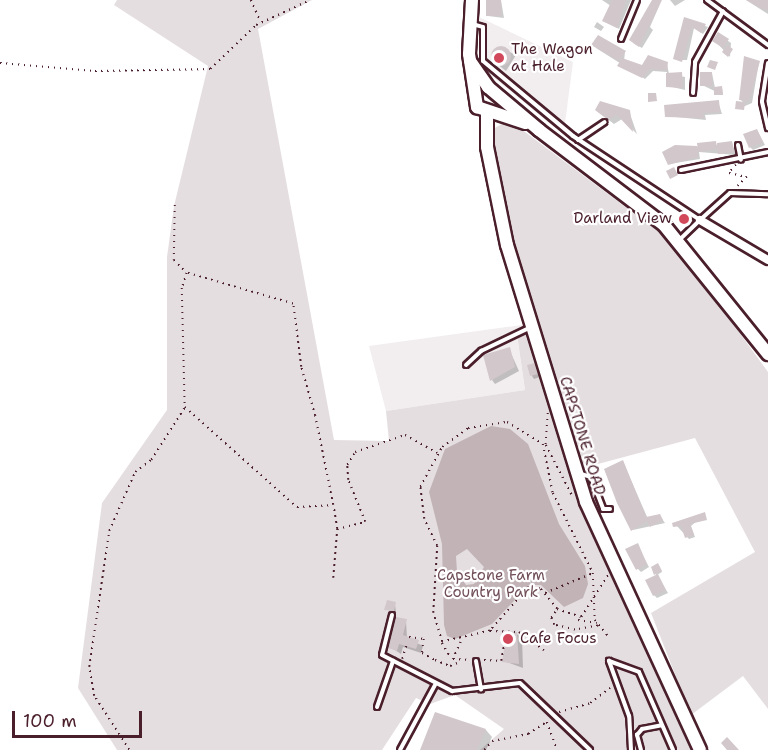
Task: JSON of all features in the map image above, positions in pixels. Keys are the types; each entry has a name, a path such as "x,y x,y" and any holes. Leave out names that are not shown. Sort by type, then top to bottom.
{"street":[{"path":"472,0 471,61 477,107 539,130"},
{"path":"471,61 495,91 539,130 679,241 768,354"},
{"path":"477,95 495,91"},
{"name":"CAPSTONE ROAD","path":"495,91 501,106 491,113 487,147 507,245 577,474 698,749"},
{"path":"700,220 768,260"}],"lane":[{"path":"621,39 637,0"},
{"path":"707,0 768,45"},
{"path":"693,93 695,62 723,11"},
{"path":"470,24 483,27 483,61 578,140 700,220"},
{"path":"768,63 762,102 768,128"},
{"path":"578,140 605,122"},
{"path":"738,145 738,161"},
{"path":"681,170 738,161 768,152"},
{"path":"679,241 730,193 768,194"},
{"path":"466,365 481,351 532,327"},
{"path":"577,474 591,477 603,509 610,509"},
{"path":"392,615 381,647 382,655 435,685 465,693 507,683 532,689 590,750"},
{"path":"377,707 393,661"},
{"path":"476,661 481,690"},
{"path":"631,750 629,716 609,661 639,672 673,750"},
{"path":"400,750 435,685"},
{"path":"641,750 637,735 642,729 663,725"}],"path":[{"path":"251,0 262,22"},
{"path":"0,63 95,70 210,69 262,22 310,0"},
{"path":"738,161 728,171 747,177 740,184"},
{"path":"175,205 174,260 187,273 287,298 293,304 301,366 337,529 333,578"},
{"path":"129,750 94,696 89,667 109,531 135,472 151,460 185,407 182,288 187,273"},
{"path":"557,404 543,425 546,445 575,502"},
{"path":"185,407 297,507 333,505"},
{"path":"460,662 453,659 442,642 433,613 437,546 424,519 420,487 438,453 468,428 490,422 507,422 535,436 543,444 553,493 593,573 593,596 598,624 608,636"},
{"path":"337,529 365,522 348,480 347,465 355,452 405,435 438,453"},
{"path":"577,619 608,569"},
{"path":"544,593 593,573"},
{"path":"490,631 523,591 529,587 544,593 558,609 577,619 598,624"},
{"path":"556,632 551,618 558,609"},
{"path":"555,626 590,628 598,624"},
{"path":"588,633 590,628"},
{"path":"442,642 461,642 490,631 519,632 544,650"},
{"path":"409,637 424,639 422,653 450,666 460,662 501,661 506,632"},
{"path":"453,659 461,642"},
{"path":"400,666 406,646"},
{"path":"547,721 557,750"}],"shaded area":[{"path":"479,17 573,62 565,123 554,127 482,68"},
{"path":"529,324 531,331 517,336 525,390 386,411 369,346"},
{"path":"491,426 510,429 528,444 559,524 585,566 588,584 583,598 564,607 541,585 529,585 492,624 455,639 447,636 444,625 442,544 429,492 445,449","holes":["467,549 484,567 474,584 466,585 457,572 456,556"]}],"green space":[{"name":"Capstone Farm Country Park","path":"117,0 312,0 258,29 334,440 389,441 386,411 525,390 517,335 531,331 624,599 692,750 480,750 504,729 455,695 430,704 416,698 382,750 117,750 78,688 102,503 167,410 167,257 174,206 208,66 114,5"},
{"path":"509,120 675,244 768,372 768,709 743,676 691,715 651,613 755,552 695,438 583,468 518,266 491,154 493,129"}],"building":[{"path":"486,0 501,0 501,16 486,16"},
{"path":"612,0 626,0 617,28 602,21"},
{"path":"652,0 662,0 639,47 629,40"},
{"path":"746,0 768,0 768,10 762,9"},
{"path":"684,17 706,24 701,33 692,27 682,62 673,59"},
{"path":"718,32 729,39 723,48 712,41"},
{"path":"598,35 626,51 619,61 591,45"},
{"path":"727,45 733,49 728,57 722,52"},
{"name":"The Wagon at Hale","path":"501,46 508,49 511,56 508,63 501,66 494,63 491,56 494,49"},
{"path":"648,55 668,62 667,70 650,69 642,78 617,66 622,58 642,65"},
{"path":"744,56 760,61 749,101 739,100"},
{"path":"710,60 718,62 715,70 707,67"},
{"path":"682,72 683,88 666,87 666,73"},
{"path":"700,72 712,72 712,86 700,86"},
{"path":"722,86 723,95 714,95 714,87"},
{"path":"648,93 656,93 657,101 648,102"},
{"path":"719,100 720,112 703,113 704,118 665,117 664,105"},
{"path":"600,101 630,110 633,132 617,115 608,120 595,110"},
{"path":"736,101 745,102 744,110 735,109"},
{"path":"757,129 763,142 749,148 743,134"},
{"path":"716,141 717,149 698,152 697,143"},
{"path":"732,141 734,152 718,154 717,143"},
{"path":"675,145 697,146 698,157 668,165 662,152"},
{"path":"674,167 678,175 670,179 666,171"},
{"path":"510,347 515,367 490,381 483,355"},
{"path":"535,363 538,374 530,376 527,365"},
{"path":"623,460 646,517 660,514 663,520 650,527 647,521 631,531 617,503 604,469"},
{"path":"705,512 707,520 690,524 694,535 685,538 681,526 673,527 672,523"},
{"path":"638,543 647,564 636,570 625,549"},
{"path":"658,563 662,571 654,575 651,567"},
{"path":"658,574 666,590 653,596 645,580"},
{"path":"387,600 396,602 394,611 384,610"},
{"path":"396,617 407,619 403,635 419,640 416,649 399,644 397,651 388,648"},
{"path":"507,631 517,632 519,664 502,662"},
{"path":"435,712 486,729 477,750 420,750"},
{"path":"727,737 739,750 727,750 721,743"}],"place":[{"name":"The Wagon at Hale","path":"499,58"},
{"name":"Darland View","path":"684,219"},
{"name":"Cafe Focus","path":"508,639"}]}
